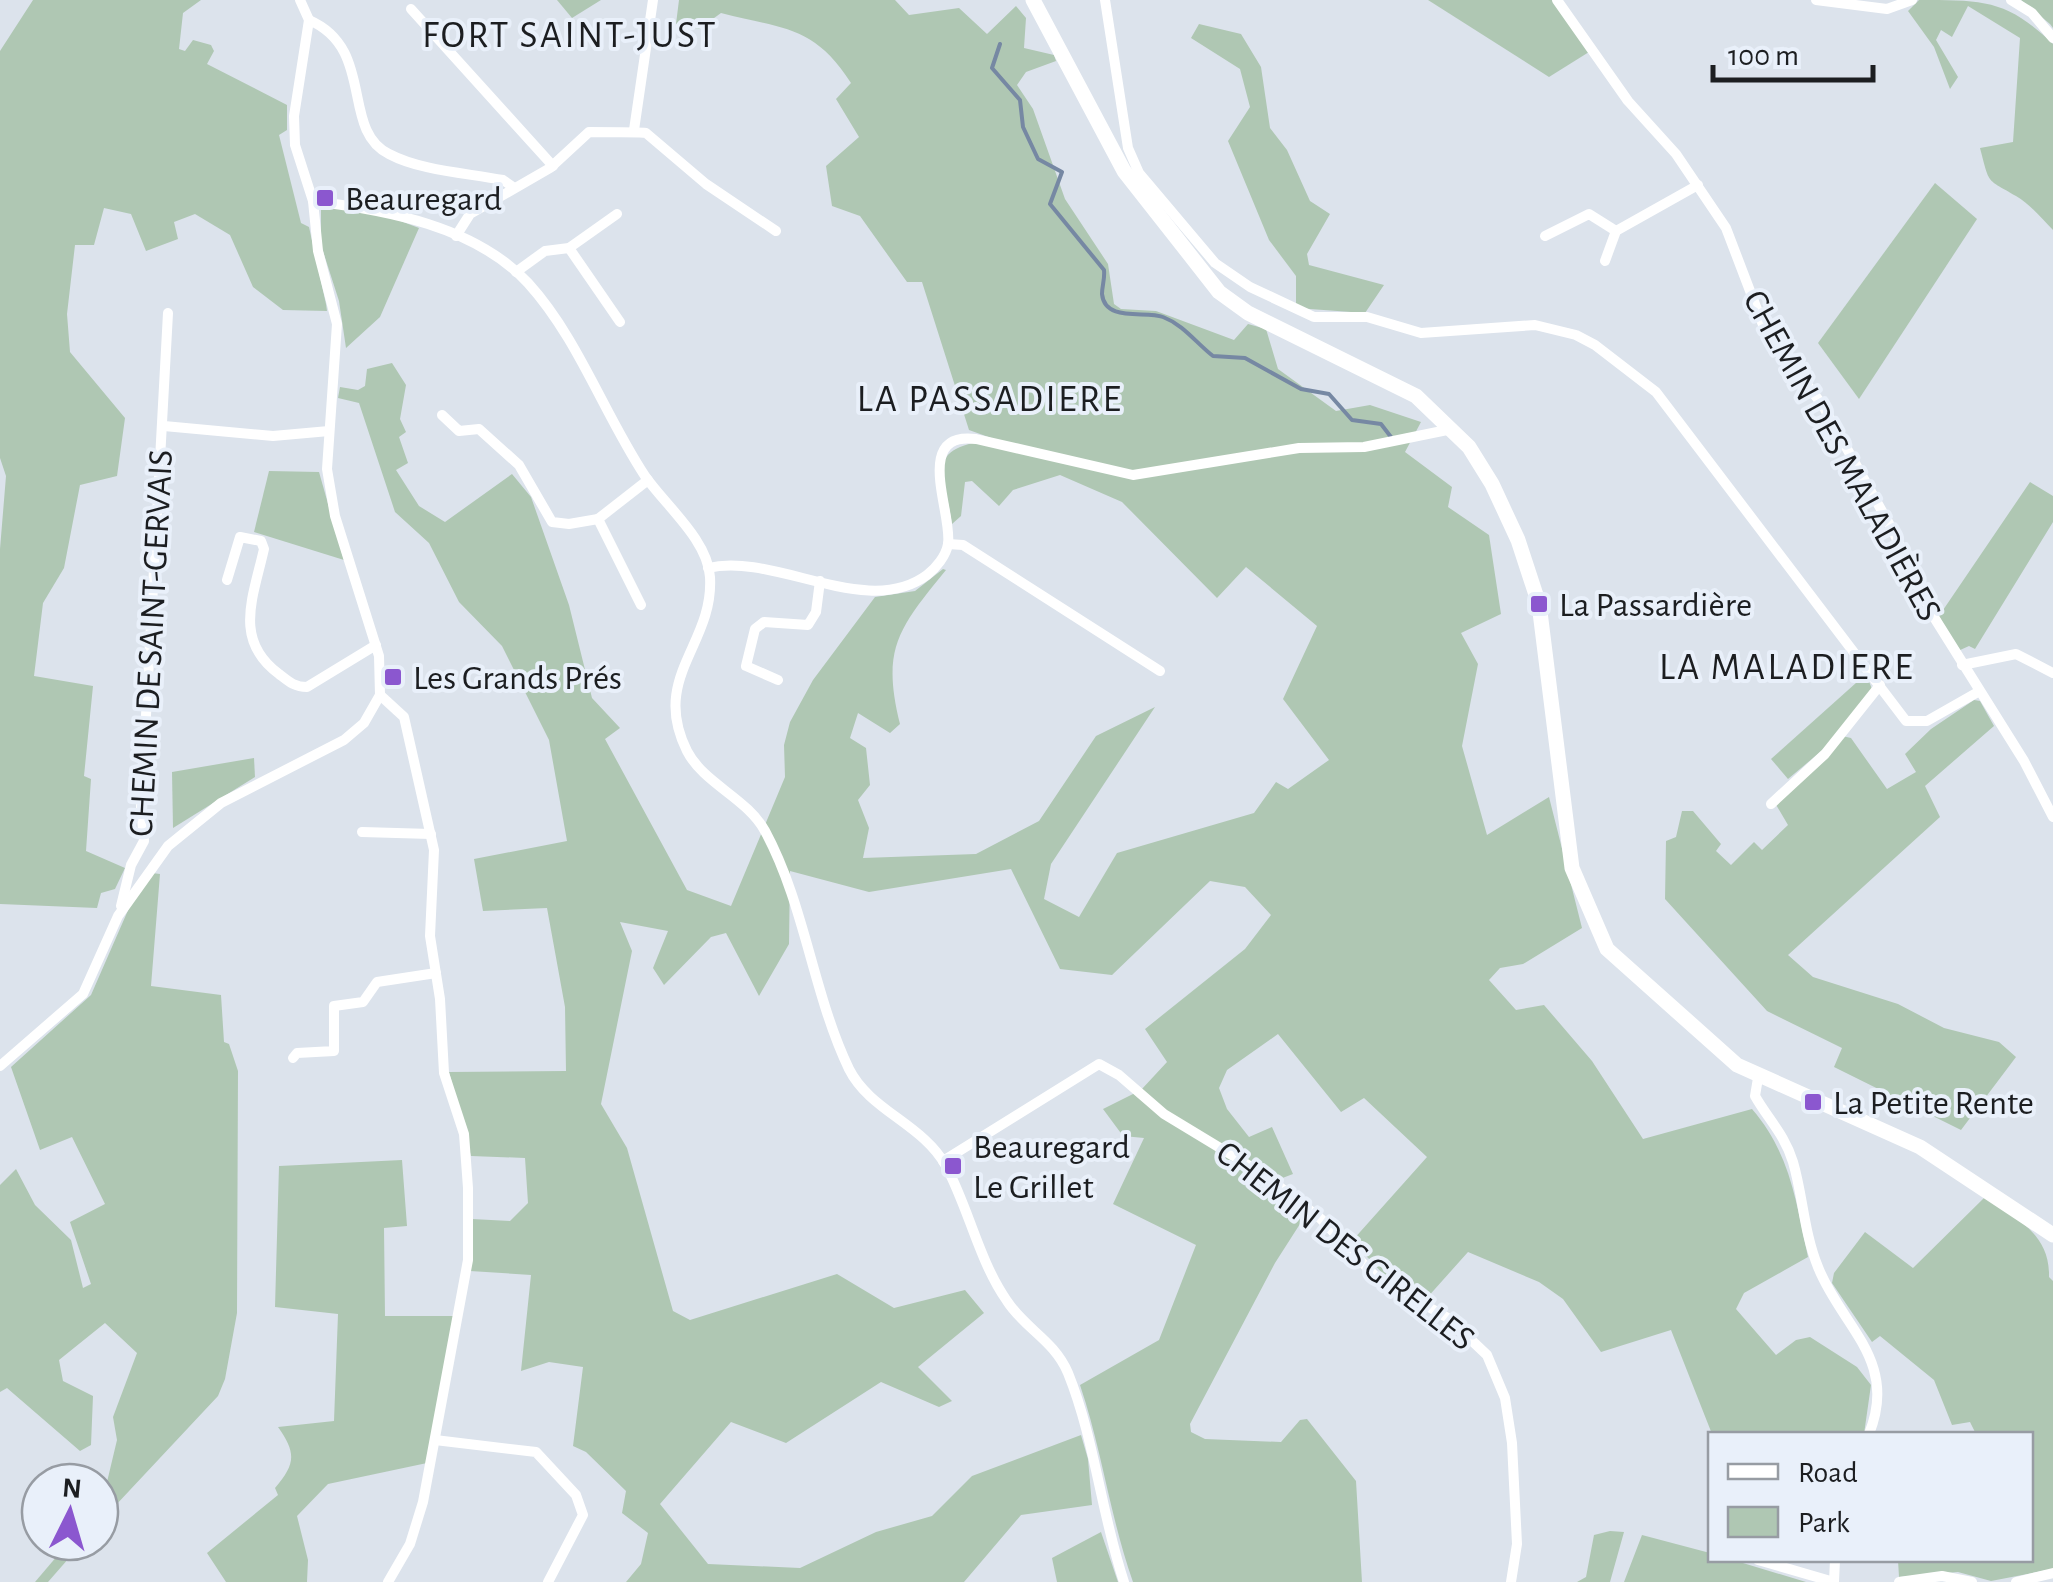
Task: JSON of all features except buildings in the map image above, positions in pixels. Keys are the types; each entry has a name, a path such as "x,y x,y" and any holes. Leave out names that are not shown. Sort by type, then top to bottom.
{"main road":[{"path":"1033,0 1135,177 1204,275 1234,304 1416,396 1454,429 1492,484 1536,591 1572,868 1596,931 1636,979 1700,1036 1758,1078 1920,1147 2053,1235"}],"street":[{"path":"634,130 653,0"},
{"path":"1105,0 1135,177 1216,263 1293,310 1314,316 1366,317 1412,332 1536,325 1576,335 1638,374 1906,720 1916,722 1978,692"},
{"name":"CHEMIN DES MALADIÈRES","path":"1557,0 1628,101 1698,185 1726,228 1762,324 1823,406 1962,665 2024,760 2053,817"},
{"path":"1816,0 1900,6 1912,0"},
{"path":"2011,0 2032,13 2053,38"},
{"path":"0,1066 65,1014 83,994 118,916 156,858 222,804 344,740 364,723 380,695 382,676 376,644 332,502 327,469 337,324 318,251 313,200 294,133 309,20 301,1"},
{"path":"411,9 553,166"},
{"path":"309,20 330,34 350,62 358,81 363,127 382,150 403,159 504,180 514,188"},
{"path":"456,236 470,214 553,166 589,132 616,135 634,130 646,133 706,184 776,231"},
{"path":"1605,261 1616,231 1698,185"},
{"path":"313,200 380,210 456,236 516,272 550,313 648,480 708,568 705,607 676,684 673,711 678,730 694,764 764,827 856,1080 911,1125 943,1161 1007,1302 1050,1341 1069,1375 1096,1469 1106,1529 1124,1582"},
{"path":"516,272 544,251 569,248 617,214"},
{"path":"1545,236 1589,214 1616,231"},
{"path":"569,248 620,322"},
{"name":"CHEMIN DE SAINT-GERVAIS","path":"118,916 131,865 146,832 141,807 168,313"},
{"path":"442,415 459,431 479,429 518,465 552,522 598,518 648,480"},
{"name":"CHEMIN DE SAINT-GERVAIS","path":"164,426 273,436 329,431"},
{"path":"708,568 754,568 870,590 899,588 932,570 948,544 938,466 950,444 968,438 1104,471 1149,475 1298,448 1364,447 1454,429"},
{"path":"598,518 641,605"},
{"path":"227,580 242,535 262,541 251,608 252,647 258,658 295,686 307,686 376,644"},
{"path":"948,544 963,544 1160,670"},
{"path":"778,680 746,666 755,629 764,622 808,625 816,612 820,581"},
{"path":"1962,665 2016,654 2053,673"},
{"path":"1771,804 1825,754 1880,685"},
{"path":"380,695 404,717 431,834 435,880 430,936 444,1073 464,1134 470,1240 416,1526 388,1582"},
{"path":"362,832 431,834"},
{"path":"293,1058 296,1053 334,1051 334,1006 363,1002 377,982 436,973"},
{"name":"CHEMIN DES GIRELLES","path":"943,1161 1075,1080 1088,1066 1105,1064 1164,1114 1228,1150 1301,1203 1376,1276 1448,1318 1475,1340 1497,1373 1505,1398 1515,1476 1517,1544 1511,1582"},
{"path":"1758,1078 1755,1096 1782,1132 1793,1161 1816,1262 1827,1289 1865,1341 1874,1366 1875,1415 1870,1432"},
{"path":"435,1440 536,1452 576,1495 583,1515 548,1582"},
{"path":"1765,1562 1834,1582"},
{"path":"2016,1582 2053,1574"},
{"path":"1899,1582 1942,1576 1972,1582"}],"green space":[{"path":"33,0 201,0 183,13 179,49 185,51 193,40 211,45 214,51 207,64 287,105 287,130 279,135 301,223 309,227 327,311 283,310 253,287 230,235 195,214 174,222 178,239 146,251 131,214 104,208 94,245 75,245 67,314 70,352 125,418 117,476 80,485 64,568 43,603 34,676 93,686 84,776 91,779 86,851 125,868 115,889 101,893 97,908 0,904 0,549 6,476 0,458 0,51"},
{"path":"557,0 601,0 572,18"},
{"path":"679,0 895,0 909,15 959,8 987,34 1016,6 1026,18 1024,48 1054,55 1056,61 1026,72 1017,85 1033,109 1065,199 1108,264 1114,304 1121,309 1156,311 1234,340 1248,324 1266,329 1278,369 1336,411 1370,405 1421,422 1405,452 1452,487 1448,507 1489,535 1501,614 1461,633 1478,664 1462,746 1487,835 1549,797 1582,928 1523,964 1500,968 1489,980 1516,1010 1544,1005 1592,1061 1643,1139 1752,1109 1783,1160 1808,1257 1744,1293 1736,1309 1776,1355 1796,1340 1810,1337 1857,1367 1871,1385 1864,1432 1711,1432 1671,1330 1601,1352 1563,1299 1539,1282 1468,1252 1426,1299 1388,1279 1352,1241 1427,1157 1364,1098 1341,1112 1278,1034 1227,1070 1219,1088 1227,1109 1249,1137 1272,1127 1293,1174 1269,1183 1307,1213 1275,1263 1190,1424 1191,1432 1205,1439 1281,1442 1300,1420 1307,1419 1356,1481 1362,1582 1133,1582 1080,1385 1159,1340 1196,1245 1113,1204 1144,1138 1123,1136 1103,1109 1141,1090 1167,1062 1145,1029 1245,949 1271,915 1245,887 1210,881 1112,975 1060,969 1011,869 869,892 790,871 789,944 759,996 726,933 711,937 664,985 653,968 668,931 620,922 632,951 601,1104 627,1148 673,1311 690,1320 837,1274 894,1308 965,1290 984,1313 918,1367 952,1401 939,1407 881,1382 786,1443 731,1422 660,1504 708,1564 800,1568 876,1532 932,1516 972,1476 1081,1435 1088,1459 1092,1505 1021,1515 964,1582 626,1582 641,1564 648,1533 622,1513 626,1491 586,1452 573,1446 583,1367 549,1362 521,1371 531,1275 470,1271 472,1219 510,1221 528,1203 525,1158 471,1156 449,1072 566,1071 565,1007 547,908 483,911 474,859 567,841 549,740 502,646 459,602 429,543 395,512 359,403 338,398 340,387 358,390 365,386 367,369 392,363 406,385 400,419 406,432 399,437 408,463 396,470 419,506 445,522 512,474 531,497 569,605 592,698 620,728 605,739 687,890 731,906 785,777 784,745 790,722 813,680 875,597 915,591 943,569 946,570 916,608 898,640 893,676 900,724 890,733 858,713 850,738 866,748 870,785 858,800 869,828 863,858 976,854 1039,821 1096,736 1155,707 1051,864 1044,899 1079,917 1117,853 1254,813 1276,782 1288,789 1329,760 1283,699 1317,626 1246,567 1217,598 1122,502 1060,475 1013,490 999,506 972,481 965,482 961,516 952,524 944,463 957,448 994,439 969,430 922,282 907,282 860,216 832,206 826,166 859,137 836,99 851,83 824,50 795,32 721,13 699,29 676,24"},
{"path":"1428,0 1552,0 1589,52 1549,77"},
{"path":"1919,0 1994,6 2022,19 2053,44 2053,230 2026,203 1990,180 1980,148 2013,142 2020,38 1968,6 1952,37 1941,30 1936,40 1958,77 1950,89 1934,47 1908,11"},
{"path":"2021,0 2053,0 2053,28 2050,24"},
{"path":"1199,24 1241,34 1261,67 1270,128 1287,150 1310,201 1330,214 1307,254 1309,265 1384,285 1365,313 1296,308 1296,276 1269,240 1228,141 1250,107 1240,69 1191,38"},
{"path":"1935,183 1977,219 1859,399 1818,343"},
{"path":"321,206 390,217 419,228 380,317 346,348 339,301 321,245"},
{"path":"269,471 319,472 344,560 254,532"},
{"path":"2030,482 2053,496 2053,522 1975,649 1969,646 1958,651 1939,616"},
{"path":"1866,674 1872,689 1825,748 1788,779 1771,759"},
{"path":"1974,700 1980,701 1994,726 1925,786 1940,817 1788,955 1813,977 1898,1004 1944,1028 1999,1042 2016,1057 1961,1130 1834,1067 1842,1048 1767,1011 1665,899 1666,841 1676,837 1682,811 1693,811 1721,844 1716,851 1731,865 1754,842 1762,850 1788,825 1775,803 1842,736 1851,738 1887,789 1916,772 1905,754 1931,729"},
{"path":"254,758 255,777 173,828 172,772"},
{"path":"152,873 160,874 151,986 221,995 224,1042 229,1044 238,1071 237,1313 225,1379 218,1396 120,1501 120,1462 112,1462 117,1440 113,1417 137,1353 105,1323 59,1360 63,1381 93,1396 91,1445 80,1451 7,1388 0,1392 0,1185 16,1169 35,1205 71,1240 83,1288 91,1284 70,1222 105,1204 72,1137 40,1150 11,1067 91,995 129,908"},
{"path":"402,1160 407,1226 384,1228 385,1316 454,1316 427,1463 328,1484 297,1516 308,1560 307,1582 226,1582 207,1553 278,1495 275,1488 287,1472 291,1452 278,1427 334,1421 338,1314 275,1307 279,1166"},
{"path":"1985,1197 2020,1221 2044,1249 2053,1281 2053,1569 1991,1581 1958,1572 1899,1577 1898,1562 2033,1562 2033,1432 1975,1432 1970,1422 1952,1425 1934,1380 1880,1336 1872,1342 1832,1283 1834,1273 1865,1232 1913,1268"},
{"path":"1101,1532 1118,1582 1057,1582 1052,1558"},
{"path":"1624,1532 1610,1582 1577,1582 1586,1577 1594,1535"},
{"path":"1642,1535 1708,1552 1708,1562 1740,1562 1806,1582 1624,1582"},
{"path":"52,1562 66,1562 48,1582 35,1582"}],"waterway":[{"path":"1000,44 992,68 1020,100 1023,127 1038,159 1062,172 1050,204 1104,270 1102,294 1110,309 1170,320 1213,356 1245,358 1301,389 1329,394 1352,420 1381,424 1391,437"}],"place":[{"name":"Beauregard","path":"325,198"},
{"name":"La Passardière","path":"1539,604"},
{"name":"Les Grands Prés","path":"393,677"},
{"name":"La Petite Rente","path":"1813,1102"},
{"name":"Beauregard Le Grillet","path":"953,1166"}],"district":[{"name":"FORT SAINT-JUST","path":"570,34"},
{"name":"LA PASSADIERE","path":"990,398"},
{"name":"LA MALADIERE","path":"1787,666"}]}
